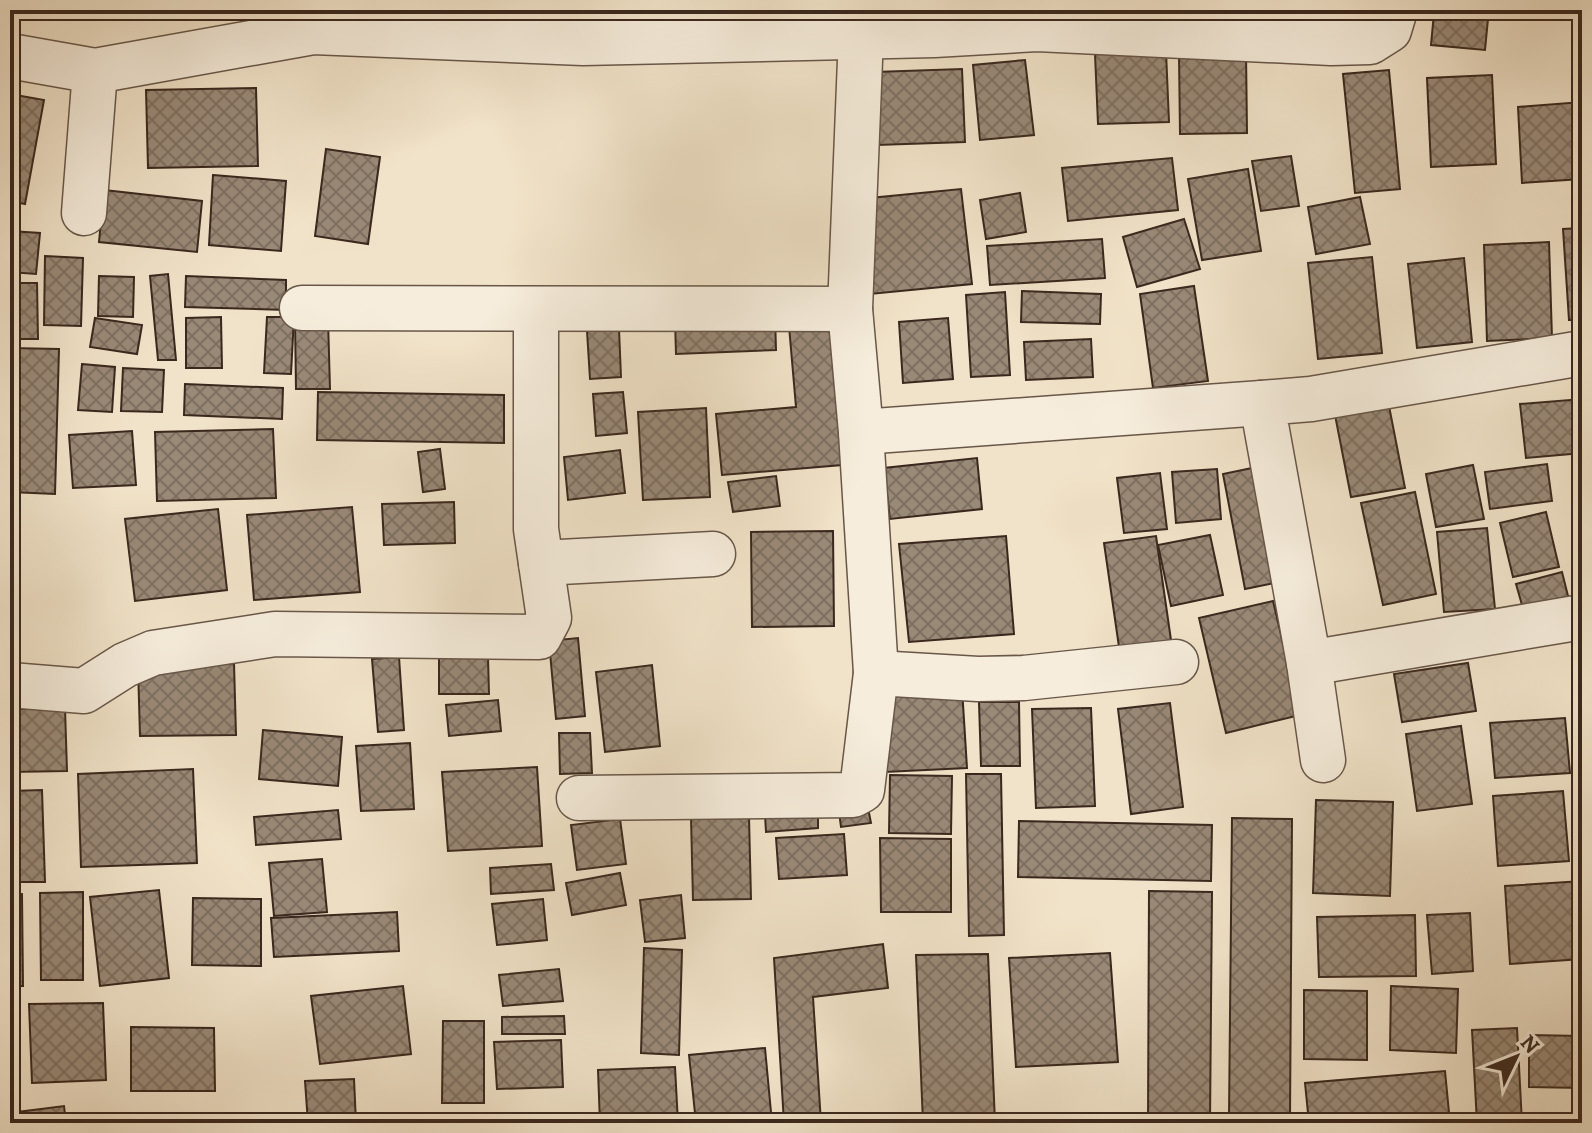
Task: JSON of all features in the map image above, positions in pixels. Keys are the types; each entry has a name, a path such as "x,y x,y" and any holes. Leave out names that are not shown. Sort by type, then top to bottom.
{"street":[{"path":"10,56 95,71 313,32 583,43 861,23 1331,43 1370,42 1389,30 1395,10"},
{"path":"579,798 853,795 862,790 876,673 850,309 861,23"},
{"path":"84,213 95,71"},
{"path":"302,308 850,309"},
{"path":"10,685 84,691 125,665 153,653 275,634 539,637 549,618 536,529 536,310"},
{"path":"861,432 1311,399 1582,353"},
{"path":"1262,403 1309,663 1323,760"},
{"path":"541,563 713,554"},
{"path":"1309,663 1582,617"},
{"path":"876,673 978,679 1024,678 1176,662"}],"building":[{"path":"1434,13 1488,19 1485,50 1431,45"},
{"path":"1166,51 1169,122 1098,124 1095,54"},
{"path":"1246,52 1247,133 1180,134 1179,54"},
{"path":"1025,60 1034,135 980,140 973,65"},
{"path":"962,69 965,142 877,145 875,72"},
{"path":"1389,70 1400,189 1355,193 1343,74"},
{"path":"1492,75 1496,164 1431,167 1427,78"},
{"path":"256,88 258,166 148,168 146,90"},
{"path":"10,94 44,100 25,204 10,201"},
{"path":"1582,102 1582,179 1522,183 1518,107"},
{"path":"326,149 380,157 368,244 315,236"},
{"path":"1291,156 1299,206 1261,211 1252,161"},
{"path":"1172,158 1178,210 1068,221 1062,168"},
{"path":"1248,169 1261,251 1202,260 1188,179"},
{"path":"213,175 286,181 281,251 209,245"},
{"path":"961,189 972,284 870,294 860,199"},
{"path":"104,190 202,201 197,252 99,242"},
{"path":"1020,193 1026,232 986,239 980,200"},
{"path":"1360,197 1370,244 1316,254 1308,207"},
{"path":"1184,219 1200,269 1137,287 1123,237"},
{"path":"1582,228 1582,320 1569,320 1563,229"},
{"path":"10,231 40,233 36,274 10,272"},
{"path":"1102,239 1105,278 990,285 987,246"},
{"path":"1549,242 1552,338 1487,341 1484,245"},
{"path":"45,256 83,258 81,326 44,325"},
{"path":"1372,257 1382,353 1318,359 1308,263"},
{"path":"1464,258 1472,342 1417,348 1408,264"},
{"path":"168,274 176,360 158,360 150,276"},
{"path":"99,276 134,277 133,317 98,316"},
{"path":"186,276 286,280 286,310 185,307"},
{"path":"10,283 37,283 38,339 10,339"},
{"path":"1194,286 1208,381 1153,388 1140,294"},
{"path":"1022,291 1101,294 1100,324 1021,322"},
{"path":"1005,292 1010,375 971,377 966,295"},
{"path":"775,316 776,350 676,354 675,320"},
{"path":"221,317 222,368 186,368 186,318"},
{"path":"267,317 294,317 291,374 264,373"},
{"path":"95,318 142,325 137,354 90,347"},
{"path":"948,318 953,379 903,383 899,322"},
{"path":"328,319 330,389 296,389 295,320"},
{"path":"830,324 842,465 722,475 716,414 796,407 789,326"},
{"path":"619,329 621,377 590,379 587,331"},
{"path":"1091,339 1093,377 1026,380 1024,342"},
{"path":"10,348 59,349 55,494 10,492"},
{"path":"82,364 115,367 112,412 78,410"},
{"path":"123,368 164,370 162,412 121,411"},
{"path":"185,384 283,388 282,419 184,415"},
{"path":"318,392 504,395 504,443 317,440"},
{"path":"623,392 627,433 596,436 593,394"},
{"path":"1582,399 1582,453 1526,458 1520,404"},
{"path":"1389,406 1405,488 1351,497 1335,415"},
{"path":"706,408 710,497 643,500 638,412"},
{"path":"273,429 276,498 157,501 155,432"},
{"path":"132,431 136,485 73,488 69,435"},
{"path":"440,449 445,489 423,492 418,452"},
{"path":"620,450 625,493 568,500 564,457"},
{"path":"977,458 982,509 890,519 884,468"},
{"path":"1547,464 1552,501 1490,509 1485,472"},
{"path":"1473,465 1484,519 1436,527 1426,474"},
{"path":"1257,467 1279,582 1245,589 1223,474"},
{"path":"1217,469 1221,519 1176,523 1172,472"},
{"path":"1160,473 1167,529 1124,533 1117,478"},
{"path":"776,476 780,506 733,512 728,482"},
{"path":"1415,492 1436,594 1383,605 1361,503"},
{"path":"454,502 455,543 384,545 382,504"},
{"path":"352,507 360,592 254,600 247,515"},
{"path":"218,509 227,590 135,601 125,519"},
{"path":"1546,512 1559,567 1513,577 1500,523"},
{"path":"1487,528 1495,609 1444,612 1437,532"},
{"path":"833,531 834,626 752,627 751,532"},
{"path":"1210,535 1223,595 1171,606 1158,545"},
{"path":"1006,536 1014,634 909,642 899,544"},
{"path":"1156,536 1172,647 1120,654 1104,543"},
{"path":"1562,572 1571,608 1526,619 1516,584"},
{"path":"1273,601 1300,715 1226,733 1199,618"},
{"path":"578,638 585,716 556,719 549,641"},
{"path":"399,657 404,730 378,732 372,659"},
{"path":"439,657 488,657 489,694 439,694"},
{"path":"234,663 236,735 140,736 138,666"},
{"path":"1468,663 1476,711 1402,722 1394,674"},
{"path":"652,665 660,746 605,752 596,672"},
{"path":"962,688 967,768 885,772 881,692"},
{"path":"498,700 501,731 449,736 446,705"},
{"path":"979,702 1019,702 1020,766 981,766"},
{"path":"1170,703 1183,807 1131,814 1118,709"},
{"path":"65,708 67,771 10,772 10,709"},
{"path":"1091,708 1095,806 1036,808 1032,709"},
{"path":"1565,718 1570,773 1495,778 1490,723"},
{"path":"1461,726 1472,804 1417,811 1406,734"},
{"path":"263,730 342,737 338,786 259,779"},
{"path":"559,733 590,733 592,773 560,774"},
{"path":"410,743 414,809 361,811 356,746"},
{"path":"537,767 542,846 448,851 442,772"},
{"path":"193,769 197,863 81,867 78,774"},
{"path":"966,774 1001,774 1004,935 969,936"},
{"path":"890,775 952,776 951,834 889,833"},
{"path":"42,790 45,882 10,882 10,791"},
{"path":"1563,791 1569,861 1498,866 1493,796"},
{"path":"1316,800 1393,802 1390,896 1313,893"},
{"path":"868,808 871,823 841,827 839,812"},
{"path":"338,810 341,839 256,845 254,817"},
{"path":"818,812 818,828 766,832 765,815"},
{"path":"749,817 751,899 693,900 691,818"},
{"path":"1232,818 1292,819 1290,1117 1229,1116"},
{"path":"620,819 626,864 577,870 571,825"},
{"path":"1019,821 1212,825 1211,881 1018,877"},
{"path":"844,834 847,875 779,879 776,838"},
{"path":"880,838 951,839 951,912 881,912"},
{"path":"322,859 327,912 274,916 269,863"},
{"path":"551,864 554,890 491,894 490,868"},
{"path":"620,873 626,905 572,915 566,883"},
{"path":"1582,881 1582,959 1510,964 1505,886"},
{"path":"159,890 169,978 100,986 90,897"},
{"path":"1149,891 1212,892 1210,1123 1148,1123"},
{"path":"83,892 83,980 41,980 40,893"},
{"path":"22,894 23,986 10,986 10,895"},
{"path":"681,895 685,938 645,942 640,900"},
{"path":"193,898 261,899 261,966 192,965"},
{"path":"543,899 547,940 497,945 492,904"},
{"path":"397,912 399,951 274,957 271,918"},
{"path":"1470,913 1473,971 1432,974 1427,915"},
{"path":"1415,915 1416,976 1319,977 1317,917"},
{"path":"883,944 888,988 813,997 821,1123 784,1123 774,958"},
{"path":"644,948 682,950 679,1055 641,1053"},
{"path":"1110,953 1118,1062 1016,1067 1009,958"},
{"path":"988,954 995,1123 923,1123 916,955"},
{"path":"559,969 563,1001 503,1006 499,975"},
{"path":"403,986 411,1054 320,1064 311,996"},
{"path":"1391,986 1458,989 1456,1053 1390,1050"},
{"path":"1304,990 1367,991 1367,1060 1304,1059"},
{"path":"103,1003 106,1080 32,1083 29,1004"},
{"path":"10,1014 16,1090 10,1091"},
{"path":"564,1016 565,1034 502,1034 502,1017"},
{"path":"443,1021 484,1021 484,1103 442,1103"},
{"path":"131,1027 214,1028 215,1091 131,1091"},
{"path":"1517,1028 1522,1123 1477,1123 1472,1030"},
{"path":"1529,1035 1582,1036 1582,1088 1529,1087"},
{"path":"561,1040 563,1087 497,1089 494,1042"},
{"path":"765,1048 772,1123 696,1123 689,1055"},
{"path":"675,1067 678,1123 600,1123 598,1070"},
{"path":"1445,1071 1450,1123 1309,1123 1305,1083"},
{"path":"354,1079 356,1123 308,1123 305,1081"},
{"path":"64,1106 66,1123 10,1123 10,1113"},
{"path":"1582,1116 1582,1123 1555,1123 1554,1117"}]}
